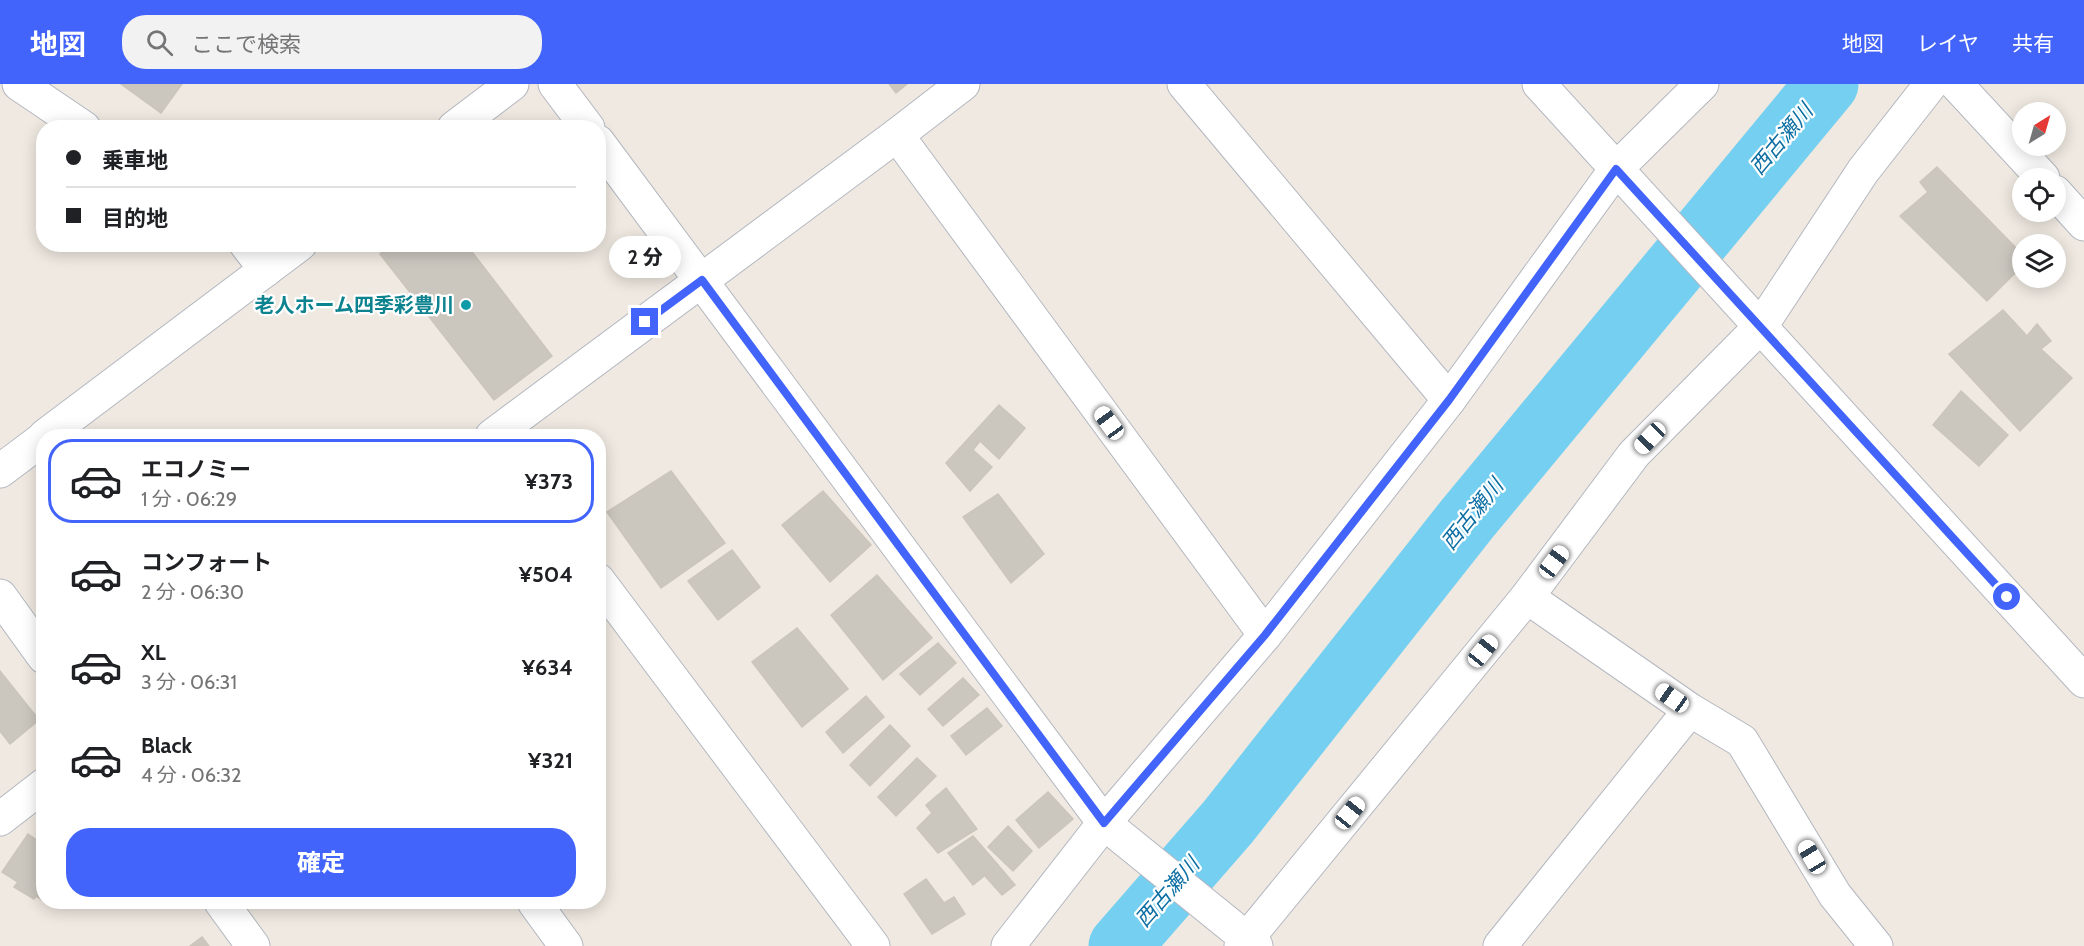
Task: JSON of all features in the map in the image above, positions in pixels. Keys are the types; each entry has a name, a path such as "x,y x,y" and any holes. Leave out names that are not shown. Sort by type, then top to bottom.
{"street":[{"path":"19,84 72,120"},
{"path":"465,120 512,84"},
{"path":"555,84 582,120"},
{"path":"501,429 963,84"},
{"path":"1184,84 1449,400"},
{"path":"1539,84 2084,681"},
{"path":"1008,946 1104,823 1265,635 1449,400 1616,169 1702,84"},
{"path":"606,153 1104,823 1220,918 1248,944 1527,597 1634,454 1761,326 1863,171 1931,84"},
{"path":"1956,84 2034,168"},
{"path":"897,135 1265,635"},
{"path":"2066,204 2084,224"},
{"path":"252,252 266,270"},
{"path":"55,429 290,252"},
{"path":"0,471 36,443"},
{"path":"606,591 873,946"},
{"path":"0,596 36,646"},
{"path":"1527,597 1690,710 1742,741 1835,895 1876,946"},
{"path":"1514,941 1690,710"},
{"path":"0,819 36,791"},
{"path":"225,909 253,946"},
{"path":"539,909 566,946"}],"building":[{"path":"121,84 182,84 161,113"},
{"path":"889,84 907,84 896,93"},
{"path":"1937,167 2012,244 2012,276 1987,301 1900,216 1928,192 1920,182"},
{"name":"老人ホーム四季彩豊川","path":"382,252 472,252 552,356 494,400 380,254"},
{"path":"2003,310 2027,336 2037,324 2051,341 2041,349 2072,378 2020,431 1949,354"},
{"path":"1961,391 2008,435 1979,466 1933,425"},
{"path":"999,405 1025,428 999,459 980,441 973,450 992,467 970,491 946,463"},
{"path":"671,471 725,543 661,588 607,512"},
{"path":"823,491 871,545 830,582 782,525"},
{"path":"998,494 1044,554 1011,583 963,517"},
{"path":"732,550 760,587 718,620 688,581"},
{"path":"877,575 932,638 883,680 831,615"},
{"path":"797,628 848,689 802,727 752,662"},
{"path":"938,643 956,663 920,695 900,674"},
{"path":"0,671 36,716 36,722 10,744 0,731"},
{"path":"963,678 979,695 943,726 928,709"},
{"path":"866,696 884,717 843,753 826,732"},
{"path":"987,708 1002,726 966,755 951,736"},
{"path":"890,725 910,746 870,786 850,765"},
{"path":"917,758 936,776 896,816 878,797"},
{"path":"946,788 977,829 938,853 917,828 932,813 926,805"},
{"path":"1048,792 1073,819 1039,848 1016,820"},
{"path":"1008,826 1032,851 1013,871 988,847"},
{"path":"28,834 36,840 36,896 34,899 14,887 18,882 2,872"},
{"path":"973,836 998,865 973,885 948,853"},
{"path":"998,865 1015,885 1002,895 985,876"},
{"path":"926,879 944,903 954,897 965,914 932,934 904,894"},
{"path":"202,937 209,946 190,946"}],"waterway":[{"name":"西古瀬川","path":"1120,946 1228,822 1467,519 1827,84"}],"place":[{"name":"老人ホーム四季彩豊川","path":"466,305"}],"route":[{"path":"645,322 702,280 1104,823 1265,635 1449,400 1616,169 2007,597"}]}
